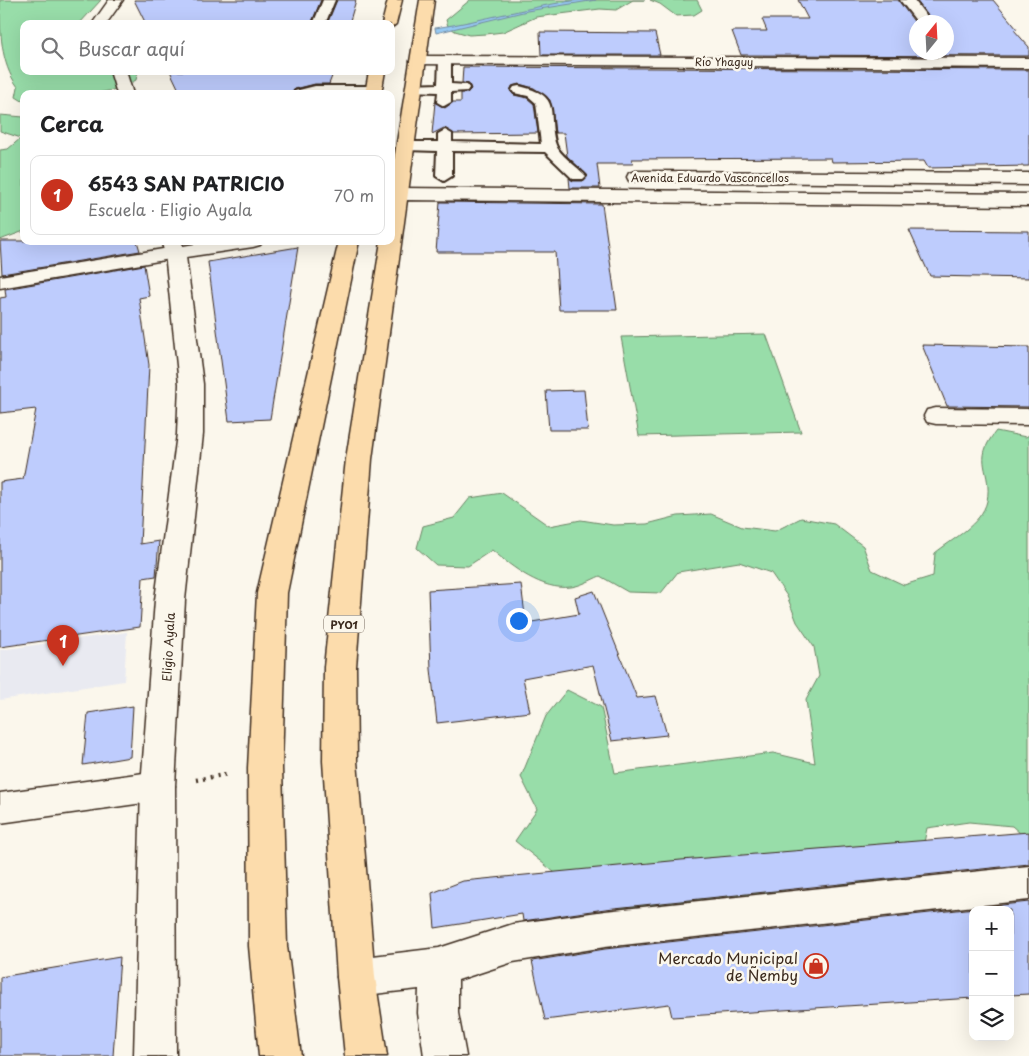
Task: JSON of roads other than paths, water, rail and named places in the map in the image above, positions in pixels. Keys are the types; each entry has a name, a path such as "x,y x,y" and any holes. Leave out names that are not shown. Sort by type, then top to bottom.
{"highway":[{"path":"390,20 395,0"},
{"name":"PY01","path":"366,1056 356,977 340,761 340,667 358,459 410,181 405,146 427,0"},
{"path":"374,90 376,75"},
{"path":"280,1056 268,946 265,768 272,593 348,245"}],"street":[{"path":"102,20 116,0"},
{"path":"907,0 919,15"},
{"name":"Río Yhaguy","path":"418,61 909,57"},
{"name":"Río Yhaguy","path":"954,57 1029,63"},
{"path":"119,75 124,90"},
{"path":"410,181 464,176"},
{"path":"549,176 597,177"},
{"name":"Avenida Eduardo Vasconcellos","path":"617,177 1029,179"},
{"name":"Avenida Eduardo Vasconcellos","path":"410,181 1029,200"},
{"path":"0,282 173,247 200,245"},
{"name":"Eligio Ayala","path":"155,1056 158,786 170,600 190,434 191,384 173,247"},
{"path":"936,416 1029,417"},
{"path":"0,808 158,786"},
{"path":"356,977 439,967 513,944 605,929 1029,883"},
{"path":"439,967 438,1012 445,1056"}],"lane":[{"path":"321,20 329,0"},
{"path":"444,102 445,61"},
{"path":"414,88 462,88"},
{"path":"519,90 534,93 543,102 549,148 578,176"},
{"path":"405,146 445,140 549,148"},
{"path":"410,181 445,140"}],"water":[{"path":"579,0 596,0 527,11 436,33 435,28"}],"place":[{"name":"6543 SAN PATRICIO","path":"63,666"},
{"name":"Mercado Municipal de Ñemby","path":"816,966"}]}
